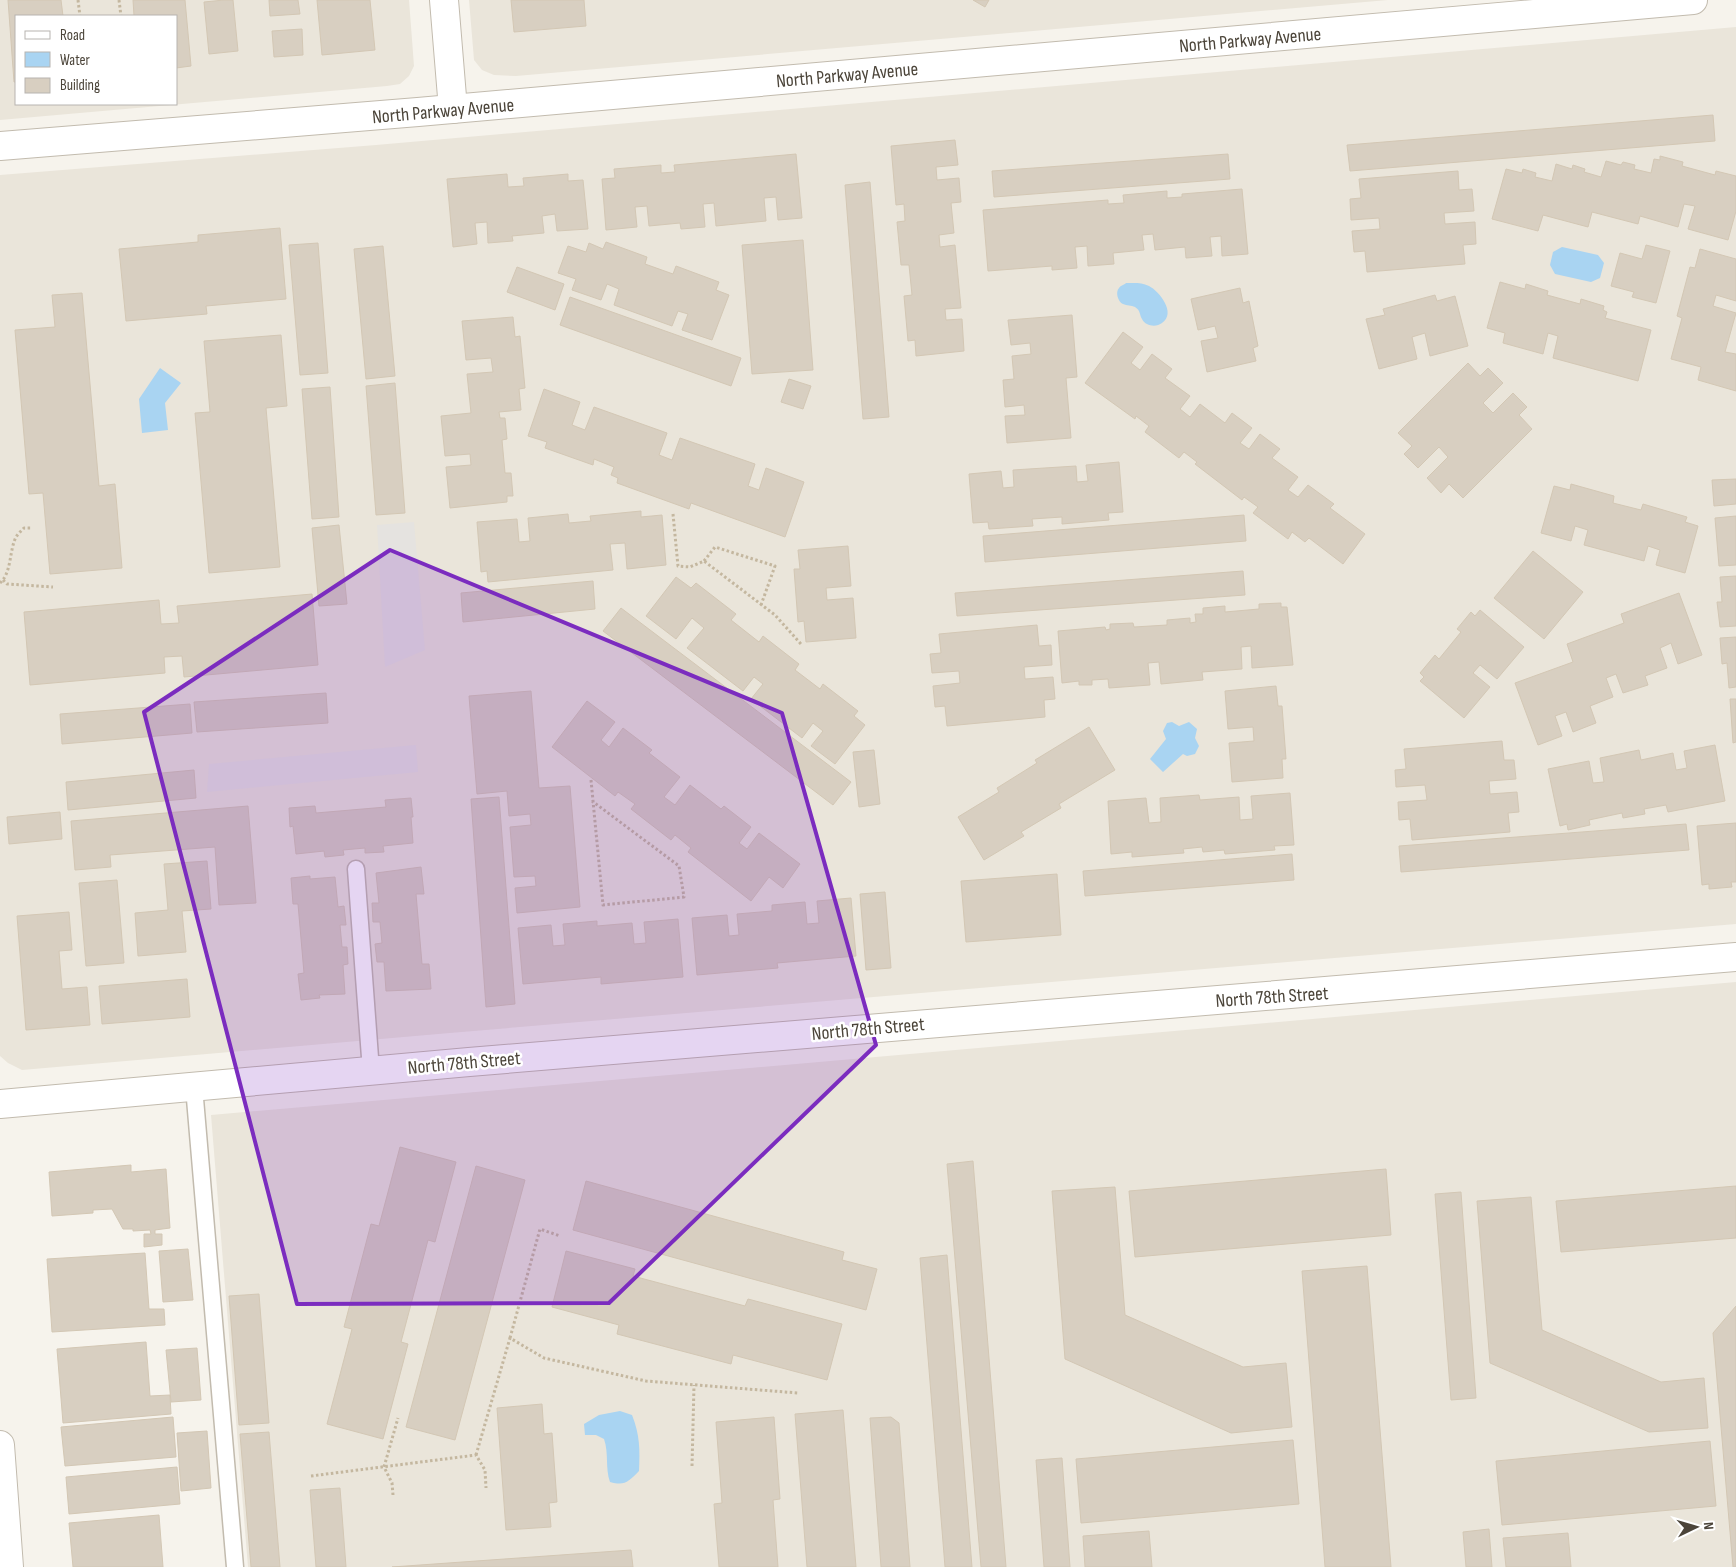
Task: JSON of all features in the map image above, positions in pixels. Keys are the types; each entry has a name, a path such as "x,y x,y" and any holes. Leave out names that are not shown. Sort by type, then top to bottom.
{"street":[{"path":"444,0 453,109"},
{"name":"North Parkway Avenue","path":"0,146 453,109 1693,0"},
{"name":"North 78th Street","path":"0,1104 917,1024 1736,957"},
{"path":"0,1445 9,1567"}],"lane":[{"path":"356,869 370,1071"},
{"path":"194,1086 235,1567"}],"path":[{"path":"78,0 80,15"},
{"path":"119,0 121,15"},
{"path":"673,514 678,566 690,567 704,561 715,547 775,566 761,605"},
{"path":"32,528 24,528 16,538 2,581 7,584 54,587"},
{"path":"704,561 775,616 801,644"},
{"path":"591,780 592,801 603,905 684,897 679,866 592,801"},
{"path":"486,1488 485,1470 476,1455 540,1230 560,1236"},
{"path":"510,1338 544,1358 646,1381 798,1393"},
{"path":"692,1466 694,1385"},
{"path":"393,1495 392,1483 384,1466 398,1418"},
{"path":"311,1476 476,1455"}],"highlighted area":[{"path":"390,550 782,713 876,1045 609,1303 297,1304 144,712"}],"shaded area":[{"path":"0,0 409,0 414,66 409,76 400,84 178,104 178,15 15,15 15,105 171,105 0,120"},
{"path":"469,0 1388,0 516,76 494,75 482,70 474,60"},
{"path":"1736,27 1736,924 22,1070 8,1063 0,1056 0,175 376,145"},
{"path":"414,522 425,650 385,667 377,525"},
{"path":"416,745 418,772 207,792 209,764"},
{"path":"1736,982 1736,1567 248,1567 211,1115"}],"water":[{"path":"1562,247 1598,255 1604,263 1600,278 1591,282 1555,274 1550,265 1553,252"},
{"path":"1126,283 1143,284 1157,292 1165,303 1168,314 1162,323 1155,326 1146,324 1137,308 1123,304 1118,299 1118,290"},
{"path":"160,368 181,383 165,403 168,430 142,433 139,399"},
{"path":"1172,722 1179,726 1189,722 1197,729 1195,738 1199,746 1195,754 1187,756 1183,754 1163,772 1150,759 1166,739 1163,731 1167,723"},
{"path":"620,1411 632,1415 635,1422 639,1443 639,1471 629,1480 619,1484 610,1482 604,1439 596,1435 585,1435 584,1424 599,1415"}],"building":[{"path":"8,0 61,0 63,15 15,15 14,82"},
{"path":"133,0 185,0 191,66 178,68 178,15 134,15"},
{"path":"233,0 238,51 209,54 204,2"},
{"path":"269,0 298,0 300,14 270,16"},
{"path":"317,0 370,0 375,50 322,55"},
{"path":"511,0 584,0 586,26 514,32"},
{"path":"973,0 989,0 985,7"},
{"path":"302,29 303,55 274,57 272,31"},
{"path":"1713,115 1715,141 1350,171 1347,145"},
{"path":"955,140 958,165 936,167 937,180 959,178 961,202 951,203 954,233 939,235 940,247 955,245 961,308 945,309 946,320 962,319 964,351 916,356 915,340 908,341 904,296 912,295 909,265 901,265 897,222 905,221 904,204 896,205 891,146"},
{"path":"796,154 802,218 778,220 776,197 764,198 766,221 716,226 714,203 703,204 705,227 681,229 680,223 649,226 647,206 635,207 637,227 606,230 602,179 615,178 614,169 661,165 661,173 675,172 674,165"},
{"path":"1228,154 1230,179 994,197 992,171"},
{"path":"1660,156 1683,162 1682,166 1715,175 1716,171 1736,176 1736,211 1728,240 1688,229 1695,206 1684,204 1678,227 1640,216 1638,224 1592,212 1588,227 1543,215 1538,231 1492,219 1506,169 1522,173 1523,169 1536,173 1535,177 1552,181 1556,164 1572,169 1573,165 1585,169 1584,172 1601,177 1606,161 1621,165 1623,162 1635,165 1634,169 1651,173 1654,159 1660,160"},
{"path":"1458,171 1459,190 1472,189 1474,211 1444,213 1445,224 1475,222 1476,244 1463,245 1465,264 1367,272 1365,251 1354,252 1352,231 1380,229 1379,218 1351,220 1350,199 1361,198 1359,179"},
{"path":"507,174 508,187 524,186 523,178 568,174 568,181 583,180 588,229 557,231 555,214 542,216 544,233 512,236 513,241 488,243 487,222 475,223 477,244 453,247 447,179"},
{"path":"870,182 889,417 863,419 845,185"},
{"path":"1242,189 1248,254 1222,256 1221,236 1210,237 1212,256 1186,258 1185,247 1155,250 1153,234 1142,235 1144,250 1113,253 1114,264 1088,266 1087,246 1075,247 1077,268 1052,270 1052,266 988,271 983,210 1108,200 1108,204 1124,203 1123,195 1167,191 1167,198 1182,197 1182,194"},
{"path":"280,228 286,299 206,306 207,314 126,321 119,249 198,242 198,235"},
{"path":"803,240 813,370 752,374 742,245"},
{"path":"606,242 647,257 645,264 673,274 676,266 719,282 716,290 729,295 712,340 682,330 688,314 678,311 672,326 614,305 619,289 607,284 601,300 572,290 576,279 558,273 568,246 586,252 589,243 603,249"},
{"path":"318,243 328,373 300,375 289,245"},
{"path":"1646,245 1670,251 1656,303 1632,297 1634,292 1611,286 1620,253 1642,259"},
{"path":"383,246 395,376 366,379 354,249"},
{"path":"1700,249 1736,259 1736,301 1716,295 1713,306 1736,313 1725,352 1736,354 1736,391 1698,380 1701,367 1671,359 1682,318 1677,316 1690,267 1695,268"},
{"path":"517,267 564,284 555,310 507,292"},
{"path":"1500,282 1525,289 1526,284 1548,291 1547,295 1580,304 1581,299 1604,306 1603,310 1607,312 1605,318 1651,330 1638,381 1553,358 1558,336 1548,333 1543,354 1503,343 1505,333 1487,328"},
{"path":"1240,288 1243,303 1249,301 1258,346 1253,348 1256,361 1207,372 1201,341 1218,338 1215,326 1198,330 1191,299"},
{"path":"82,293 99,486 115,484 122,568 50,574 43,493 29,494 15,330 55,327 52,295"},
{"path":"1435,295 1437,301 1455,296 1468,346 1430,356 1425,333 1412,337 1417,359 1379,369 1366,319 1385,315 1383,309"},
{"path":"570,297 741,358 731,386 560,325"},
{"path":"1072,315 1077,377 1066,378 1071,438 1007,443 1005,416 1025,415 1024,405 1005,407 1003,380 1014,379 1012,356 1031,354 1030,343 1011,345 1008,320"},
{"path":"513,317 515,337 520,336 525,388 519,389 521,410 499,412 500,418 505,418 507,439 502,440 505,473 511,473 513,496 507,496 507,502 450,508 446,467 471,465 470,454 445,456 441,416 471,413 467,374 493,372 491,358 466,360 462,321"},
{"path":"1123,332 1143,347 1131,363 1140,370 1152,354 1172,369 1165,378 1190,396 1180,409 1190,417 1200,404 1225,423 1232,413 1252,428 1240,443 1249,449 1260,434 1280,449 1272,458 1298,477 1288,490 1298,497 1308,485 1334,504 1330,508 1365,534 1343,564 1309,538 1305,542 1292,532 1288,539 1253,513 1258,507 1244,497 1242,500 1195,464 1197,462 1184,452 1179,458 1145,432 1149,426 1136,416 1135,419 1085,383"},
{"path":"281,335 287,406 266,408 280,567 209,573 195,413 210,412 204,341"},
{"path":"1468,363 1480,376 1488,368 1503,383 1483,403 1493,413 1513,393 1527,407 1519,415 1532,429 1463,498 1449,484 1441,493 1427,478 1448,457 1439,447 1418,468 1404,454 1412,446 1398,433"},
{"path":"789,379 811,386 803,409 781,402"},
{"path":"395,383 405,513 376,515 366,386"},
{"path":"330,387 339,517 312,519 302,389"},
{"path":"544,389 580,402 572,425 585,430 594,407 667,433 659,455 672,460 680,438 755,464 748,486 759,490 766,468 804,482 785,537 691,503 689,509 617,483 618,478 611,475 614,467 594,459 593,465 545,448 547,442 528,436"},
{"path":"1119,462 1123,512 1108,513 1109,520 1062,524 1062,517 1032,519 1033,526 989,529 988,522 973,523 969,474 1001,471 1003,488 1014,487 1013,470 1076,466 1077,482 1088,481 1086,465"},
{"path":"1736,479 1736,504 1714,506 1712,480"},
{"path":"1571,484 1614,496 1613,503 1641,510 1643,504 1687,517 1685,522 1698,526 1685,573 1656,565 1660,550 1648,546 1644,561 1584,545 1588,530 1575,526 1571,541 1541,533 1554,486 1570,490"},
{"path":"641,511 641,517 662,515 666,565 627,569 625,543 610,544 613,570 488,582 487,571 481,572 477,522 517,519 519,542 530,541 528,518 568,514 569,523 591,521 590,516"},
{"path":"1244,515 1246,541 985,562 983,536"},
{"path":"1736,516 1736,565 1719,566 1715,518"},
{"path":"339,525 347,604 319,606 312,528"},
{"path":"848,546 851,586 826,588 827,600 853,598 856,638 806,642 804,621 798,622 794,569 800,569 798,550"},
{"path":"1533,551 1583,592 1544,639 1494,598"},
{"path":"1243,571 1245,595 957,616 955,593"},
{"path":"1736,576 1736,626 1720,627 1717,602 1722,602 1720,577"},
{"path":"676,577 691,588 696,583 736,614 731,620 759,642 763,636 799,664 795,670 820,689 823,684 858,711 854,716 865,725 835,764 811,746 823,731 813,723 802,738 751,699 763,684 754,677 743,691 687,648 704,628 692,618 676,639 646,616"},
{"path":"593,581 595,609 463,622 461,593"},
{"path":"1679,593 1702,655 1678,664 1671,643 1660,648 1667,668 1645,676 1648,685 1623,693 1616,674 1606,678 1613,697 1590,706 1596,723 1573,732 1566,712 1555,716 1562,736 1538,745 1515,683 1573,662 1567,644 1624,623 1621,614"},
{"path":"312,594 318,665 184,677 182,656 164,657 165,673 30,685 24,612 159,600 161,624 179,623 177,606"},
{"path":"1281,603 1281,607 1287,607 1293,665 1252,668 1251,646 1241,647 1242,669 1202,672 1203,680 1161,684 1159,662 1148,663 1150,685 1109,688 1108,679 1092,680 1092,685 1079,685 1079,681 1062,683 1058,631 1105,627 1106,630 1110,629 1110,624 1133,623 1134,627 1167,625 1167,620 1190,618 1190,623 1196,622 1195,614 1203,614 1203,608 1225,606 1225,612 1259,609 1259,604"},
{"path":"621,608 851,782 833,805 603,631"},
{"path":"1480,610 1524,647 1497,679 1480,665 1473,673 1490,687 1464,718 1420,681 1424,677 1420,673 1435,655 1439,659 1461,632 1457,629 1471,612 1475,616"},
{"path":"1037,625 1039,646 1051,645 1052,665 1024,667 1025,679 1053,677 1055,699 1044,700 1045,717 947,726 945,706 935,707 933,686 960,683 959,671 932,673 930,654 941,653 939,634"},
{"path":"1736,637 1736,687 1729,688 1727,663 1722,664 1720,638"},
{"path":"1276,686 1278,706 1282,706 1286,759 1282,759 1283,778 1232,782 1229,743 1254,741 1253,727 1228,729 1225,691"},
{"path":"531,691 539,788 570,786 580,907 517,913 515,888 536,886 535,876 514,877 510,827 531,825 530,814 509,816 507,791 477,794 469,696"},
{"path":"326,693 328,723 197,732 194,702"},
{"path":"1730,699 1736,699 1736,742 1733,743"},
{"path":"587,701 615,722 601,740 609,747 623,728 652,750 649,753 680,777 664,797 675,805 690,785 721,809 724,806 751,827 739,843 747,849 759,833 800,864 783,888 769,877 751,901 688,852 691,848 675,835 671,840 631,809 635,804 618,792 615,796 552,747"},
{"path":"190,704 192,733 62,744 60,714"},
{"path":"1089,727 1115,770 1059,804 1061,808 1021,832 1024,836 984,860 958,817 999,792 997,788 1037,763 1035,760"},
{"path":"1502,741 1504,760 1514,760 1516,779 1489,781 1490,794 1517,792 1519,812 1508,813 1510,832 1412,840 1410,819 1399,820 1398,802 1427,800 1425,785 1396,787 1395,770 1406,769 1404,749"},
{"path":"1715,745 1725,801 1668,812 1666,805 1644,809 1645,814 1623,818 1622,813 1589,820 1590,825 1568,830 1567,824 1560,826 1548,769 1589,761 1593,783 1604,782 1600,758 1639,750 1641,760 1673,753 1676,770 1687,768 1684,751"},
{"path":"874,750 880,804 859,807 853,752"},
{"path":"194,770 196,798 68,810 66,782"},
{"path":"1290,793 1294,845 1274,846 1275,850 1225,854 1224,850 1203,852 1202,847 1183,849 1184,853 1132,857 1132,852 1111,854 1108,801 1146,798 1149,823 1161,822 1160,798 1199,795 1200,800 1239,797 1240,820 1253,819 1251,796"},
{"path":"499,797 515,1004 486,1007 471,799"},
{"path":"411,798 413,843 383,846 384,852 365,853 365,848 343,850 344,855 325,857 324,851 296,854 293,826 290,827 289,808 315,806 316,813 386,807 385,800"},
{"path":"248,806 256,903 219,905 215,847 110,855 111,867 75,870 71,821"},
{"path":"60,812 62,839 9,844 7,817"},
{"path":"1736,823 1736,882 1731,882 1732,887 1709,889 1709,884 1702,885 1697,826"},
{"path":"1686,824 1689,850 1401,872 1399,846"},
{"path":"1292,854 1294,880 1085,896 1083,871"},
{"path":"207,861 211,909 182,911 186,952 138,956 135,913 168,910 164,864"},
{"path":"421,867 424,894 416,894 422,964 429,964 431,989 386,991 384,962 377,962 375,944 382,943 380,922 373,922 372,903 379,903 376,873"},
{"path":"1057,874 1061,935 966,942 961,881"},
{"path":"310,876 310,879 335,877 338,907 344,906 346,925 340,925 342,947 347,947 348,964 343,965 345,994 319,995 320,998 301,1000 298,974 304,973 298,904 293,904 291,878"},
{"path":"117,880 124,963 86,966 79,883"},
{"path":"885,892 891,968 866,970 860,894"},
{"path":"851,898 856,956 777,963 778,968 697,975 692,918 727,915 729,936 739,935 737,914 772,911 772,905 805,902 807,924 819,923 817,901"},
{"path":"69,912 72,950 59,951 62,989 87,987 90,1025 26,1030 17,916"},
{"path":"678,919 683,977 601,984 601,977 523,984 518,928 551,925 553,946 565,945 563,924 597,921 597,926 632,923 634,944 646,943 644,922"},
{"path":"187,979 190,1017 102,1024 99,986"},
{"path":"400,1147 456,1162 435,1242 428,1240 401,1342 408,1344 383,1439 327,1424 352,1329 344,1327 371,1224 379,1226"},
{"path":"973,1161 1006,1567 981,1567 947,1164"},
{"path":"131,1165 131,1172 166,1169 170,1228 155,1230 155,1234 162,1234 162,1245 144,1247 144,1234 151,1234 150,1230 133,1231 133,1229 123,1229 112,1209 93,1210 93,1213 52,1216 49,1172"},
{"path":"476,1166 525,1180 455,1440 406,1427"},
{"path":"1386,1169 1391,1235 1135,1257 1129,1191"},
{"path":"586,1181 844,1252 842,1260 877,1269 866,1310 573,1230"},
{"path":"1736,1186 1736,1238 1561,1252 1556,1201"},
{"path":"1115,1187 1125,1315 1243,1367 1286,1363 1292,1427 1231,1433 1065,1359 1052,1191"},
{"path":"1461,1192 1476,1398 1451,1400 1435,1194"},
{"path":"1531,1197 1542,1330 1661,1382 1704,1378 1708,1428 1649,1432 1490,1363 1477,1201"},
{"path":"188,1249 193,1300 163,1302 159,1251"},
{"path":"566,1251 635,1269 633,1276 745,1306 748,1299 842,1324 827,1380 733,1355 731,1364 617,1334 619,1325 552,1307"},
{"path":"145,1253 149,1309 164,1309 165,1325 52,1332 47,1259"},
{"path":"947,1255 972,1567 945,1567 920,1258"},
{"path":"1367,1266 1391,1567 1325,1567 1302,1271"},
{"path":"259,1294 269,1423 239,1425 229,1296"},
{"path":"1736,1306 1736,1567 1733,1567 1713,1333"},
{"path":"146,1342 150,1396 170,1395 171,1414 63,1423 57,1349"},
{"path":"197,1348 201,1400 171,1402 166,1350"},
{"path":"542,1404 544,1434 552,1433 557,1502 549,1503 551,1527 506,1530 497,1408"},
{"path":"843,1410 856,1567 807,1567 795,1414"},
{"path":"173,1417 176,1457 65,1466 61,1427"},
{"path":"774,1417 780,1499 773,1500 778,1567 719,1567 714,1504 722,1503 716,1422"},
{"path":"891,1417 899,1423 910,1567 881,1567 870,1418"},
{"path":"207,1431 211,1488 181,1491 177,1433"},
{"path":"269,1432 280,1567 251,1567 240,1434"},
{"path":"1293,1440 1299,1504 1081,1523 1076,1459"},
{"path":"1710,1441 1716,1506 1502,1525 1496,1461"},
{"path":"1062,1458 1070,1567 1044,1567 1036,1460"},
{"path":"177,1467 180,1504 69,1514 66,1477"},
{"path":"340,1488 346,1567 316,1567 310,1490"},
{"path":"159,1515 163,1567 73,1567 69,1523"},
{"path":"1489,1529 1492,1567 1466,1567 1463,1532"},
{"path":"1149,1531 1152,1567 1085,1567 1083,1536"},
{"path":"1568,1533 1571,1567 1506,1567 1503,1538"},
{"path":"631,1550 633,1567 392,1567"}]}
